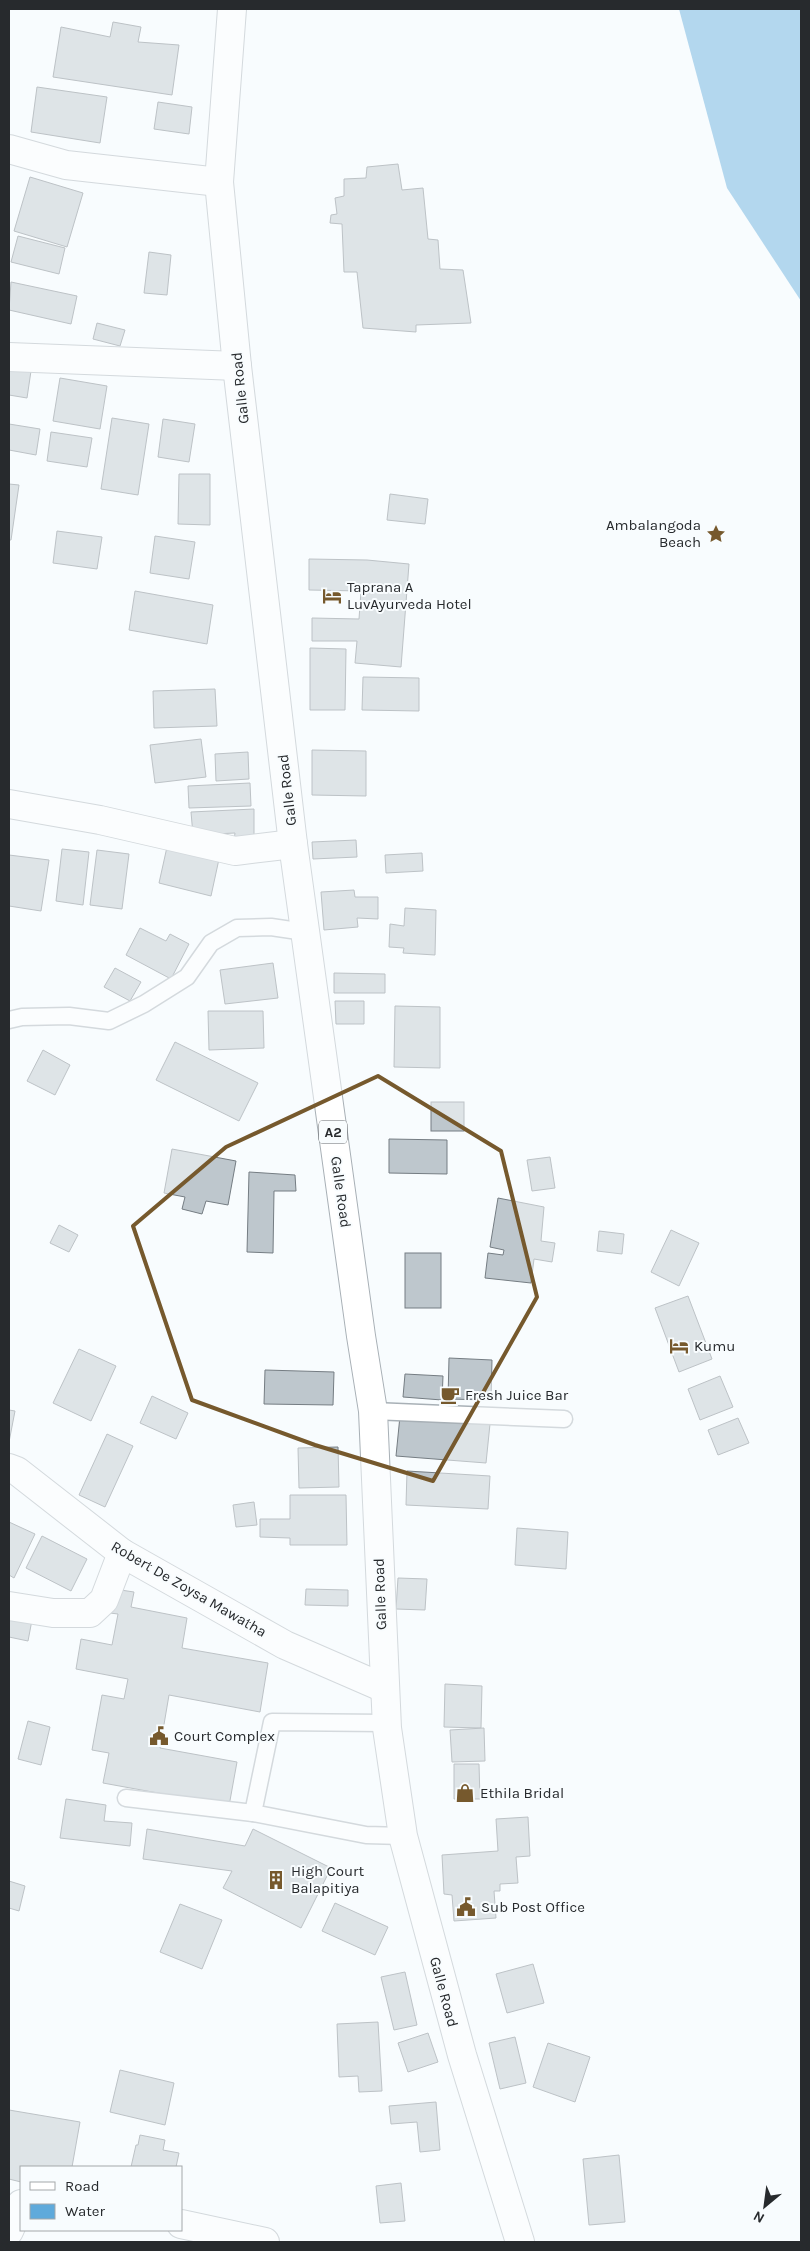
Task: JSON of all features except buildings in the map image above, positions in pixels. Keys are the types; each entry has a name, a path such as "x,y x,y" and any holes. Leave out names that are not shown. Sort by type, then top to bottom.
{"main road":[{"name":"Galle Road","path":"232,9 219,182 237,366 293,844 373,1411 386,1724 403,1836 462,2056 520,2242"},
{"path":"9,149 66,166 219,182"},
{"path":"9,357 237,366"},
{"path":"9,804 100,820 235,851 293,844"},
{"name":"Robert De Zoysa Mawatha","path":"9,1468 17,1471 122,1553 285,1645 384,1688"},
{"path":"9,1606 53,1613 90,1613 104,1600 122,1553"},
{"path":"9,2231 20,2206"},
{"path":"182,2224 265,2242"}],"lane":[{"path":"9,1020 22,1017 69,1016 109,1021 144,1004 187,977 211,943 236,928 271,927 305,932"},
{"path":"373,1411 564,1419"},
{"path":"253,1813 272,1722 386,1724"},
{"path":"126,1798 253,1813 366,1835 403,1836"}],"highlighted area":[{"path":"378,1076 501,1151 537,1297 433,1481 315,1445 192,1400 133,1226 226,1147"}],"water":[{"path":"679,9 801,9 801,301 727,188"}],"place":[{"name":"Ambalangoda Beach","path":"716,534"},
{"name":"Taprana A LuvAyurveda Hotel","path":"332,596"},
{"name":"Kumu","path":"679,1346"},
{"name":"Fresh Juice Bar","path":"450,1395"},
{"name":"Court Complex","path":"159,1736"},
{"name":"Ethila Bridal","path":"465,1793"},
{"name":"High Court Balapitiya","path":"276,1880"},
{"name":"Sub Post Office","path":"466,1907"}]}
